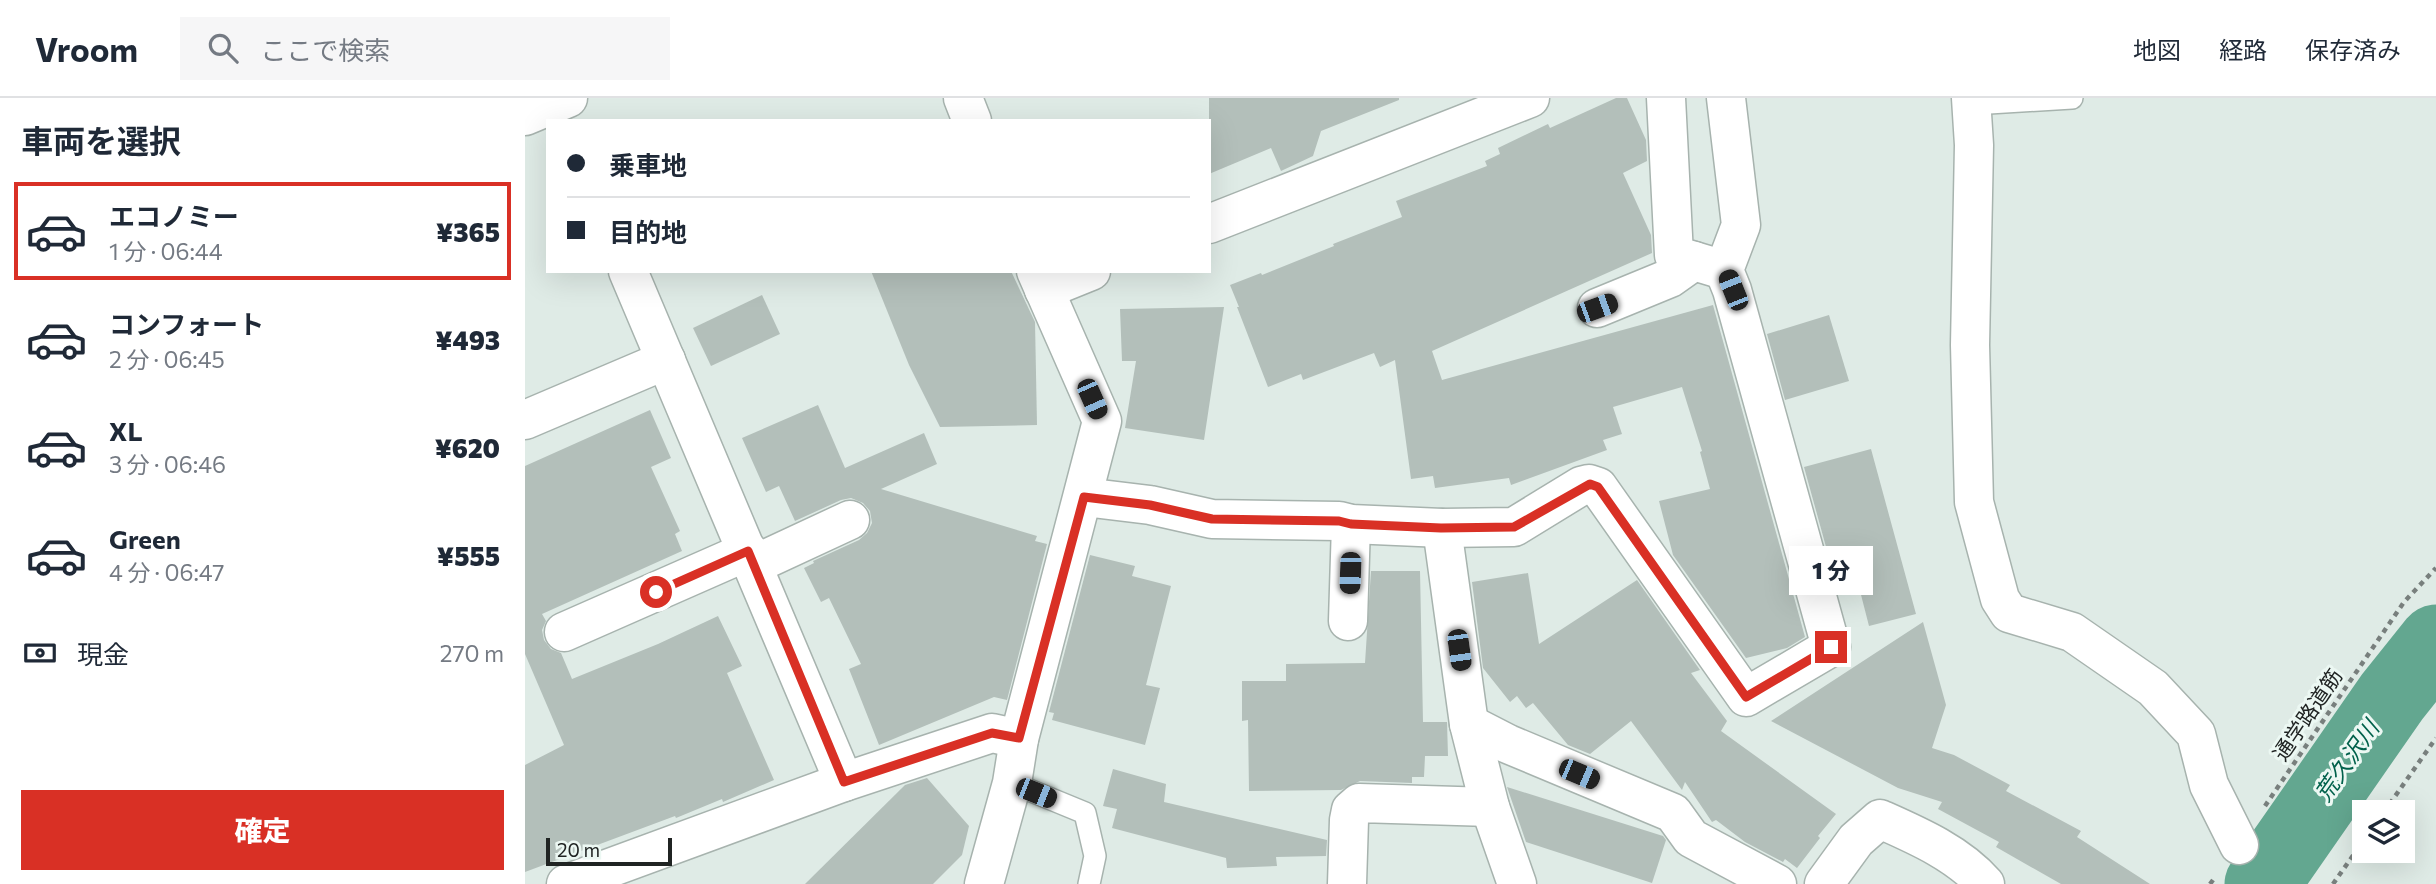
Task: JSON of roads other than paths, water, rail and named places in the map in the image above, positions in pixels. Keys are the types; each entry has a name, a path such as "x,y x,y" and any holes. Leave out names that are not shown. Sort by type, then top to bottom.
{"street":[{"path":"963,98 971,119"},
{"path":"1211,223 1530,98"},
{"path":"1084,497 1150,505 1212,519 1339,521 1351,524 1441,528 1514,527 1590,484 1598,487 1746,697 1831,647 1733,290 1709,266 1674,255 1667,98"},
{"path":"1597,308 1670,278 1709,266 1741,225 1726,98"},
{"path":"1972,101 1970,345 1974,502 2000,599 2009,613 2072,632 2153,688 2196,734 2209,785 2239,845"},
{"path":"629,273 844,782"},
{"path":"984,884 1012,783 1019,738 1102,421 1040,281 1081,273"},
{"path":"525,420 666,359"},
{"path":"564,632 850,520"},
{"path":"1348,621 1351,524"},
{"path":"1441,528 1469,724 1490,807 1517,884"},
{"path":"1469,724 1508,744 1674,813 1691,838 1777,884"},
{"path":"566,884 844,782 992,733 1019,738"},
{"path":"1347,884 1349,820 1351,810 1359,803 1490,807"},
{"path":"1824,884 1856,840 1880,819 1915,834 1949,854 1985,884"}],"lane":[{"path":"1972,101 2072,98"},
{"path":"1012,783 1085,813 1095,856 1089,884"}],"waterway":[{"name":"荒久沢川","path":"2262,884 2392,697 2436,642"}]}
